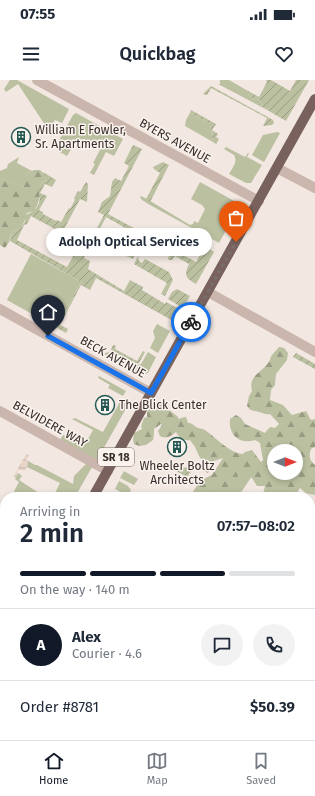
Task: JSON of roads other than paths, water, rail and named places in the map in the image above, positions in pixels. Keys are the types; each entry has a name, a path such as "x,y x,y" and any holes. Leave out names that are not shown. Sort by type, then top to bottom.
{"main road":[{"name":"SR 18","path":"96,492 315,100"}],"street":[{"name":"BYERS AVENUE","path":"37,80 259,201"},
{"path":"277,168 315,188"},
{"path":"208,292 315,352"},
{"name":"BECK AVENUE","path":"0,309 151,393"},
{"name":"BELVIDERE WAY","path":"0,411 108,471"}],"place":[{"name":"William E Fowler, Sr. Apartments","path":"21,137"},
{"name":"Adolph Optical Services","path":"236,242"},
{"name":"The Blick Center","path":"105,405"},
{"name":"Wheeler Boltz Architects","path":"177,447"}]}
